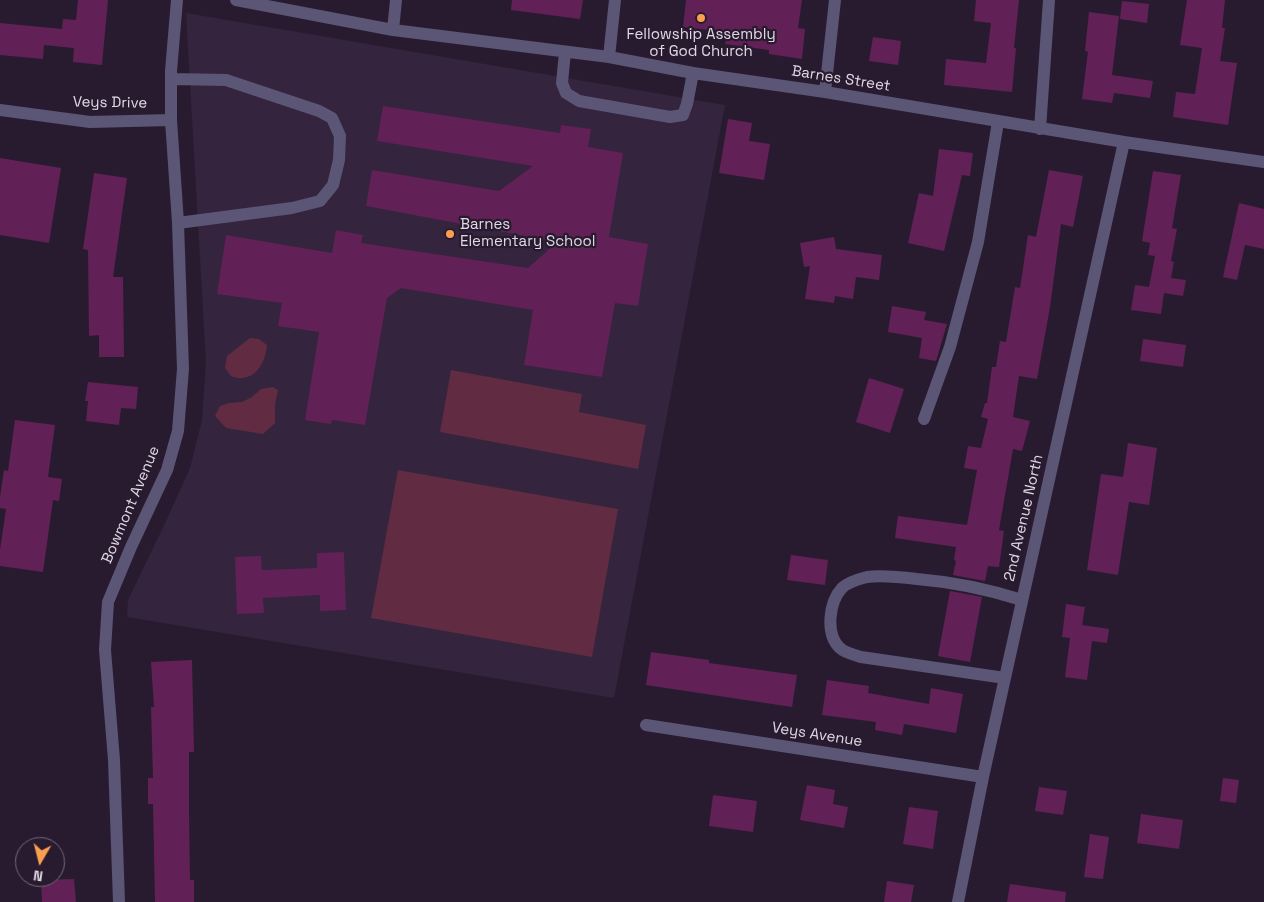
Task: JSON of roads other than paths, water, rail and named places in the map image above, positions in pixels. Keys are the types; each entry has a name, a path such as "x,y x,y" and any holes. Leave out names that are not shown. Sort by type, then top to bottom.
{"street":[{"path":"171,120 171,75 177,0"},
{"name":"Barnes Street","path":"236,0 393,30 609,57 693,73 825,92 1040,129 1124,142 1264,159"},
{"path":"393,30 396,0"},
{"path":"609,57 615,0"},
{"path":"825,92 835,0"},
{"path":"1040,129 1050,0"},
{"path":"565,52 562,83 566,93 579,101 670,117 683,115 693,73"},
{"path":"171,75 226,80 319,111 332,118 340,136 339,160 333,185 320,200 292,208 178,222"},
{"name":"Veys Drive","path":"0,110 90,122 171,120"},
{"name":"Bowmont Avenue","path":"119,902 114,760 105,650 108,602 167,470 178,432 184,369 178,222 171,120"},
{"path":"924,419 950,347 978,242 998,122"},
{"name":"2nd Avenue North","path":"958,902 983,777 1124,142"},
{"path":"1005,678 850,654 840,648 835,640 830,614 835,598 843,587 852,581 889,576 949,582 992,590 1022,600"},
{"name":"Veys Avenue","path":"646,725 983,777"}],"place":[{"name":"Fellowship Assembly of God Church","path":"701,18"},
{"name":"Barnes Elementary School","path":"450,234"}]}
